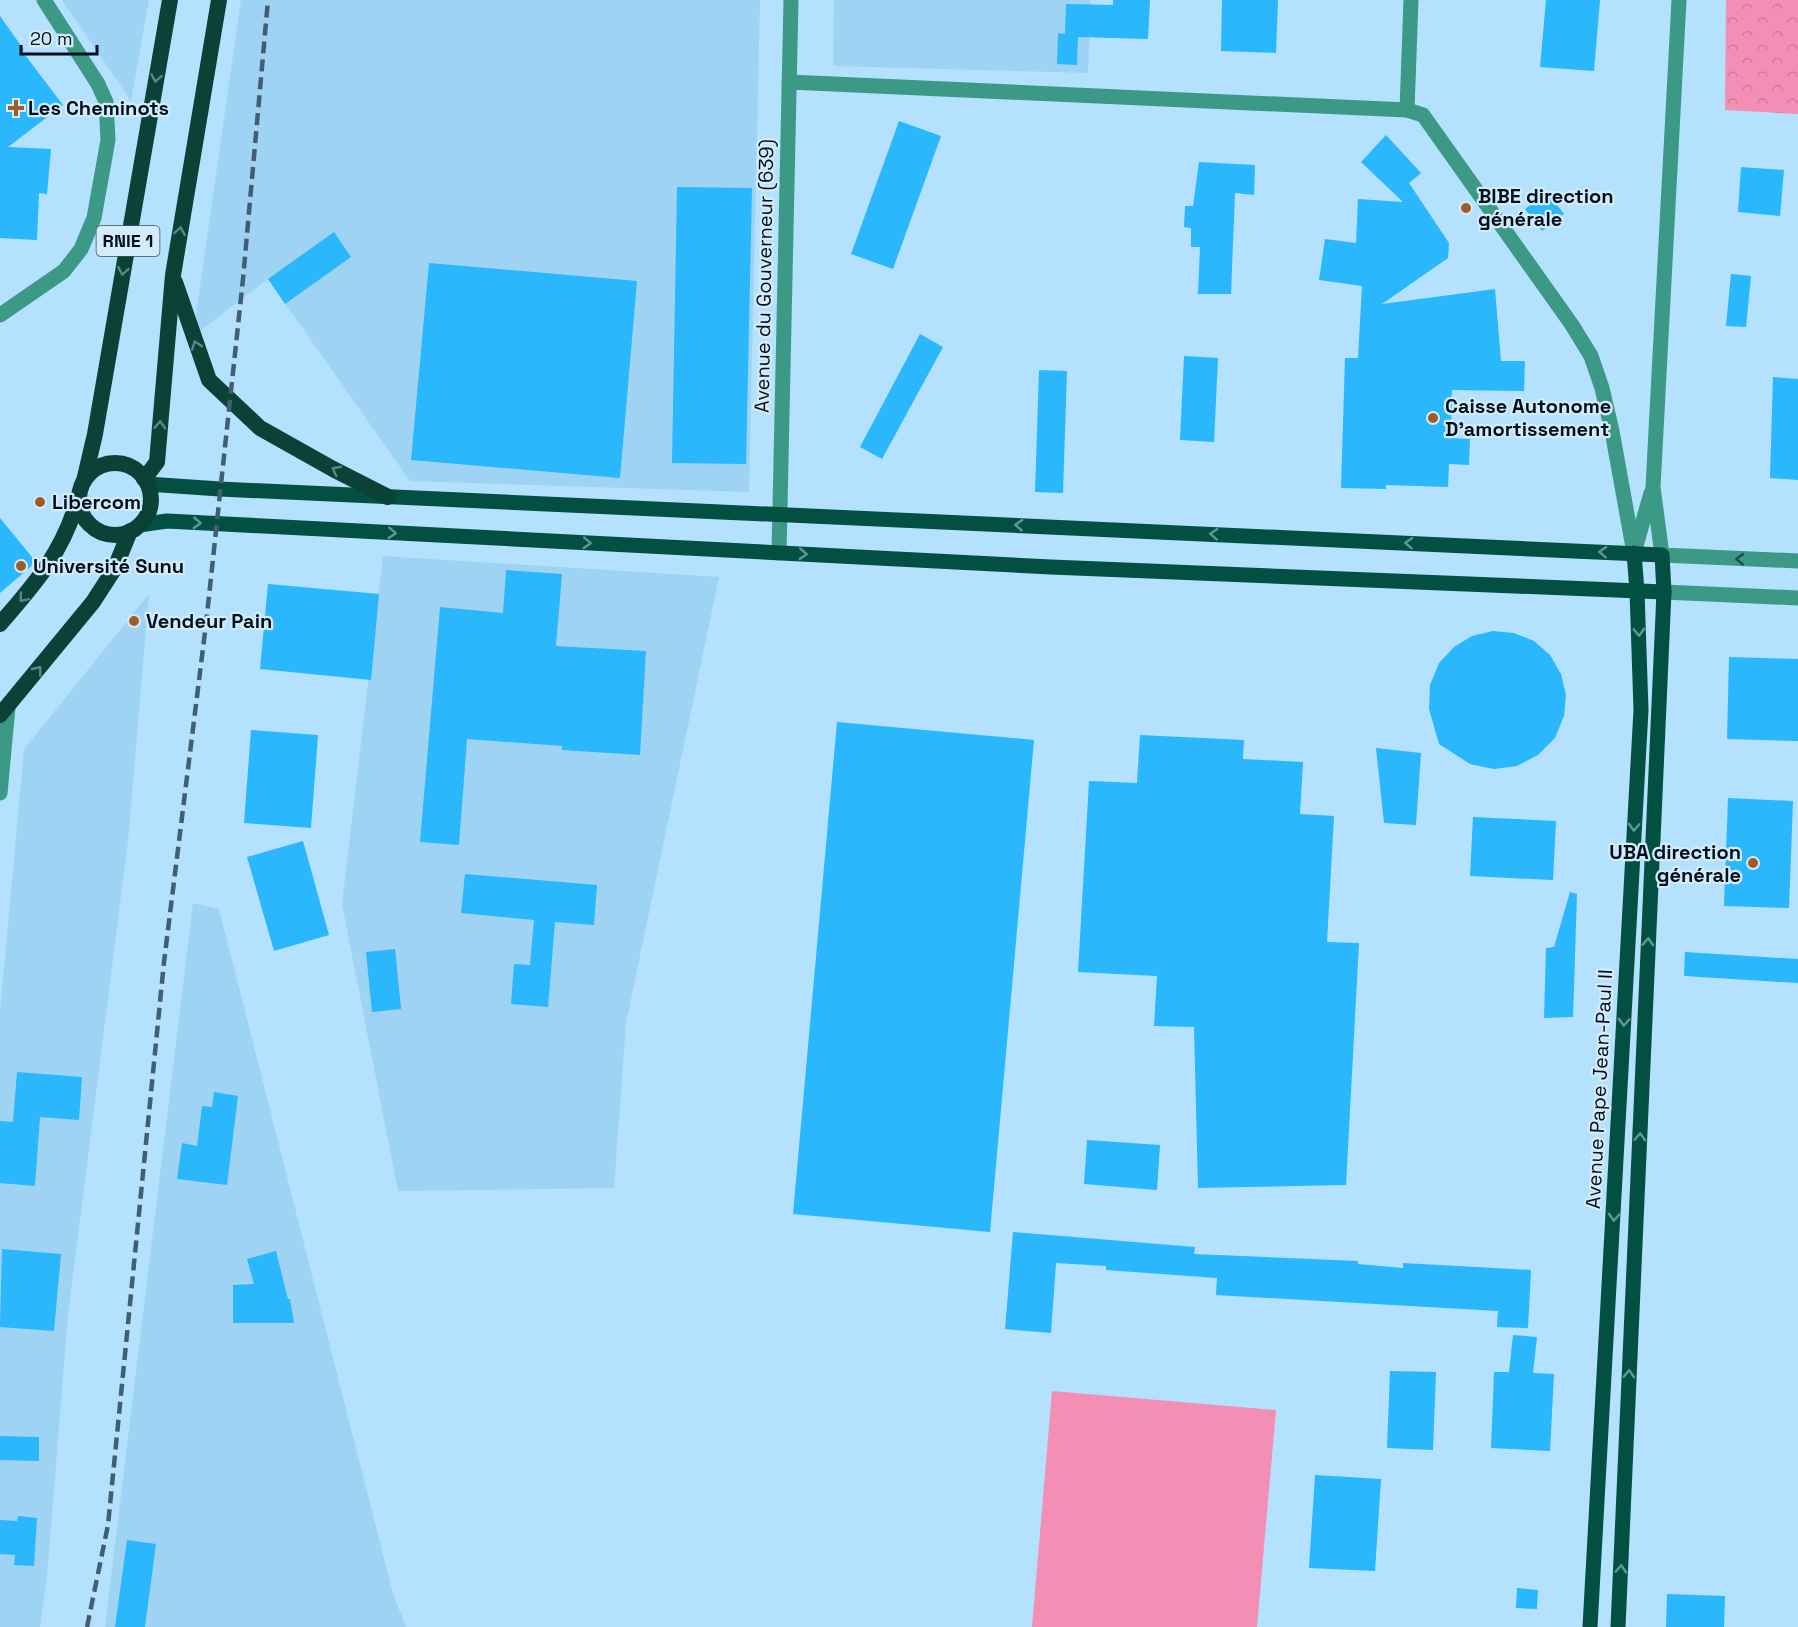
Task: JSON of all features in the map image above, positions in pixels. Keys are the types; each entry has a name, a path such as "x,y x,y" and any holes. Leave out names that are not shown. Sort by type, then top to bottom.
{"highway":[{"name":"RNIE 1","path":"135,528 120,535 98,530 89,524 82,514 79,503 95,434 170,0"},
{"name":"RNIE 1","path":"146,481 157,462 159,451 173,275 219,0"},
{"path":"173,275 208,380 260,428 388,497"},
{"path":"4,711 93,602 116,568 135,528 146,516 150,506 151,494 146,481 132,467 122,464 111,463 100,466 91,472 82,487"},
{"name":"RNIE 1","path":"0,624 58,551 70,526 82,487"}],"main road":[{"path":"146,481 388,497 1662,555 1664,591 1618,1627"},
{"path":"135,528 168,521 779,553 1664,591"},
{"name":"Avenue Pape Jean-Paul II","path":"1590,1627 1641,710 1638,591 1634,553"}],"street":[{"path":"0,315 64,271 81,249 94,218 108,140 106,102 99,84 44,0"},
{"name":"Avenue du Gouverneur (639)","path":"779,553 791,0"},
{"path":"1407,110 1411,0"},
{"path":"1679,0 1653,487 1662,555 1798,561"},
{"path":"789,82 1407,110 1423,115 1572,325 1591,356 1602,388 1612,431 1634,553"},
{"path":"1634,553 1653,487"},
{"path":"1664,591 1798,598"},
{"path":"0,793 4,711"}],"shaded area":[{"path":"62,0 149,0 131,101"},
{"path":"241,0 760,0 749,492 410,481 268,279 193,336"},
{"path":"834,0 1091,0 1088,73 833,66"},
{"path":"383,556 719,577 626,1023 614,1188 398,1191 342,904"},
{"path":"149,594 128,840 68,1315 47,1576 40,1627 0,1627 0,1012 24,749"},
{"path":"193,903 219,909 393,1594 406,1627 105,1627"}],"green space":[{"path":"1726,0 1798,0 1798,114 1725,110"},
{"path":"1052,1391 1276,1410 1257,1627 1032,1627"}],"building":[{"path":"1113,0 1150,0 1148,39 1078,37 1077,65 1057,64 1058,33 1065,34 1066,4 1113,5"},
{"path":"1222,0 1278,0 1276,53 1221,51"},
{"path":"1546,0 1600,0 1594,71 1540,67"},
{"path":"0,16 24,50 22,51 63,105 8,147 51,149 47,194 39,193 37,240 0,238"},
{"path":"899,121 941,136 893,269 851,254"},
{"path":"1386,135 1421,173 1409,183 1449,243 1448,258 1382,304 1495,289 1501,361 1525,361 1524,391 1452,390 1451,438 1470,439 1469,465 1449,464 1448,487 1386,485 1386,489 1341,488 1345,358 1358,358 1362,286 1319,280 1325,239 1356,243 1358,199 1403,202 1361,162"},
{"path":"1199,162 1255,165 1254,195 1235,193 1231,294 1198,294 1200,247 1191,247 1191,228 1184,227 1185,206 1193,206"},
{"path":"1741,167 1784,170 1780,216 1738,212"},
{"path":"677,187 752,188 746,464 672,463"},
{"path":"1547,192 1564,214 1542,231 1525,209"},
{"path":"334,232 351,257 285,304 268,279"},
{"path":"429,263 637,281 620,478 411,460"},
{"path":"1731,274 1751,276 1746,327 1726,326"},
{"path":"920,334 943,347 882,459 860,447"},
{"path":"1184,356 1218,358 1214,442 1180,440"},
{"path":"1039,370 1067,371 1063,493 1035,492"},
{"path":"1773,377 1798,379 1798,480 1770,478"},
{"path":"0,518 36,562 0,593"},
{"path":"506,570 562,574 556,646 646,651 640,755 562,750 562,746 467,739 459,845 420,842 440,607 503,613"},
{"path":"268,584 379,594 371,680 260,669"},
{"path":"1493,631 1514,633 1534,641 1550,655 1561,674 1566,695 1564,716 1555,738 1538,755 1517,766 1494,769 1470,764 1439,744 1429,709 1430,685 1439,663 1454,647 1472,636"},
{"path":"1729,657 1798,659 1798,741 1727,739"},
{"path":"837,722 1034,740 990,1232 793,1214"},
{"path":"251,730 318,735 311,828 244,823"},
{"path":"1140,735 1244,740 1243,759 1303,762 1300,814 1334,816 1327,942 1359,943 1346,1185 1198,1188 1194,1027 1154,1026 1157,976 1078,972 1089,781 1137,783"},
{"path":"1376,748 1421,753 1416,825 1384,823"},
{"path":"1728,798 1793,801 1789,908 1724,906"},
{"path":"1473,817 1556,821 1553,880 1470,876"},
{"path":"303,841 329,935 274,951 247,857"},
{"path":"465,874 597,885 594,925 555,922 548,1007 511,1004 514,964 530,965 534,920 461,913"},
{"path":"1570,892 1577,894 1573,1017 1544,1018 1546,948 1554,947"},
{"path":"395,949 401,1009 372,1012 366,952"},
{"path":"1685,952 1798,959 1798,983 1684,976"},
{"path":"17,1072 82,1077 79,1120 40,1117 35,1186 0,1183 0,1121 13,1122"},
{"path":"214,1092 238,1096 227,1185 177,1179 182,1143 197,1146 202,1106 212,1107"},
{"path":"1087,1140 1160,1145 1157,1190 1084,1184"},
{"path":"1013,1232 1195,1247 1194,1254 1358,1261 1358,1264 1403,1268 1403,1263 1531,1270 1528,1328 1497,1327 1498,1311 1216,1295 1217,1278 1106,1270 1106,1266 1056,1263 1051,1333 1005,1329"},
{"path":"2,1249 61,1254 54,1331 0,1327"},
{"path":"276,1251 288,1299 290,1299 294,1323 233,1323 233,1285 254,1284 247,1259"},
{"path":"1513,1335 1537,1337 1533,1373 1554,1374 1550,1451 1491,1448 1494,1372 1509,1372"},
{"path":"1390,1371 1436,1372 1433,1450 1387,1448"},
{"path":"0,1436 39,1437 39,1461 0,1460"},
{"path":"1315,1475 1381,1479 1375,1571 1309,1568"},
{"path":"18,1516 37,1518 34,1566 14,1565 15,1555 0,1554 0,1520 17,1521"},
{"path":"127,1540 156,1544 145,1627 115,1627"},
{"path":"1517,1588 1538,1590 1537,1609 1516,1608"},
{"path":"1667,1594 1725,1596 1724,1627 1666,1627"}],"railway":[{"path":"87,1627 108,1525 164,962 206,624 243,279 268,0"}],"place":[{"name":"Les Cheminots","path":"16,108"},
{"name":"BIBE direction générale","path":"1466,208"},
{"name":"Caisse Autonome D'amortissement","path":"1433,418"},
{"name":"Libercom","path":"40,502"},
{"name":"Université Sunu","path":"21,566"},
{"name":"Vendeur Pain","path":"134,621"},
{"name":"UBA direction générale","path":"1753,863"}]}
